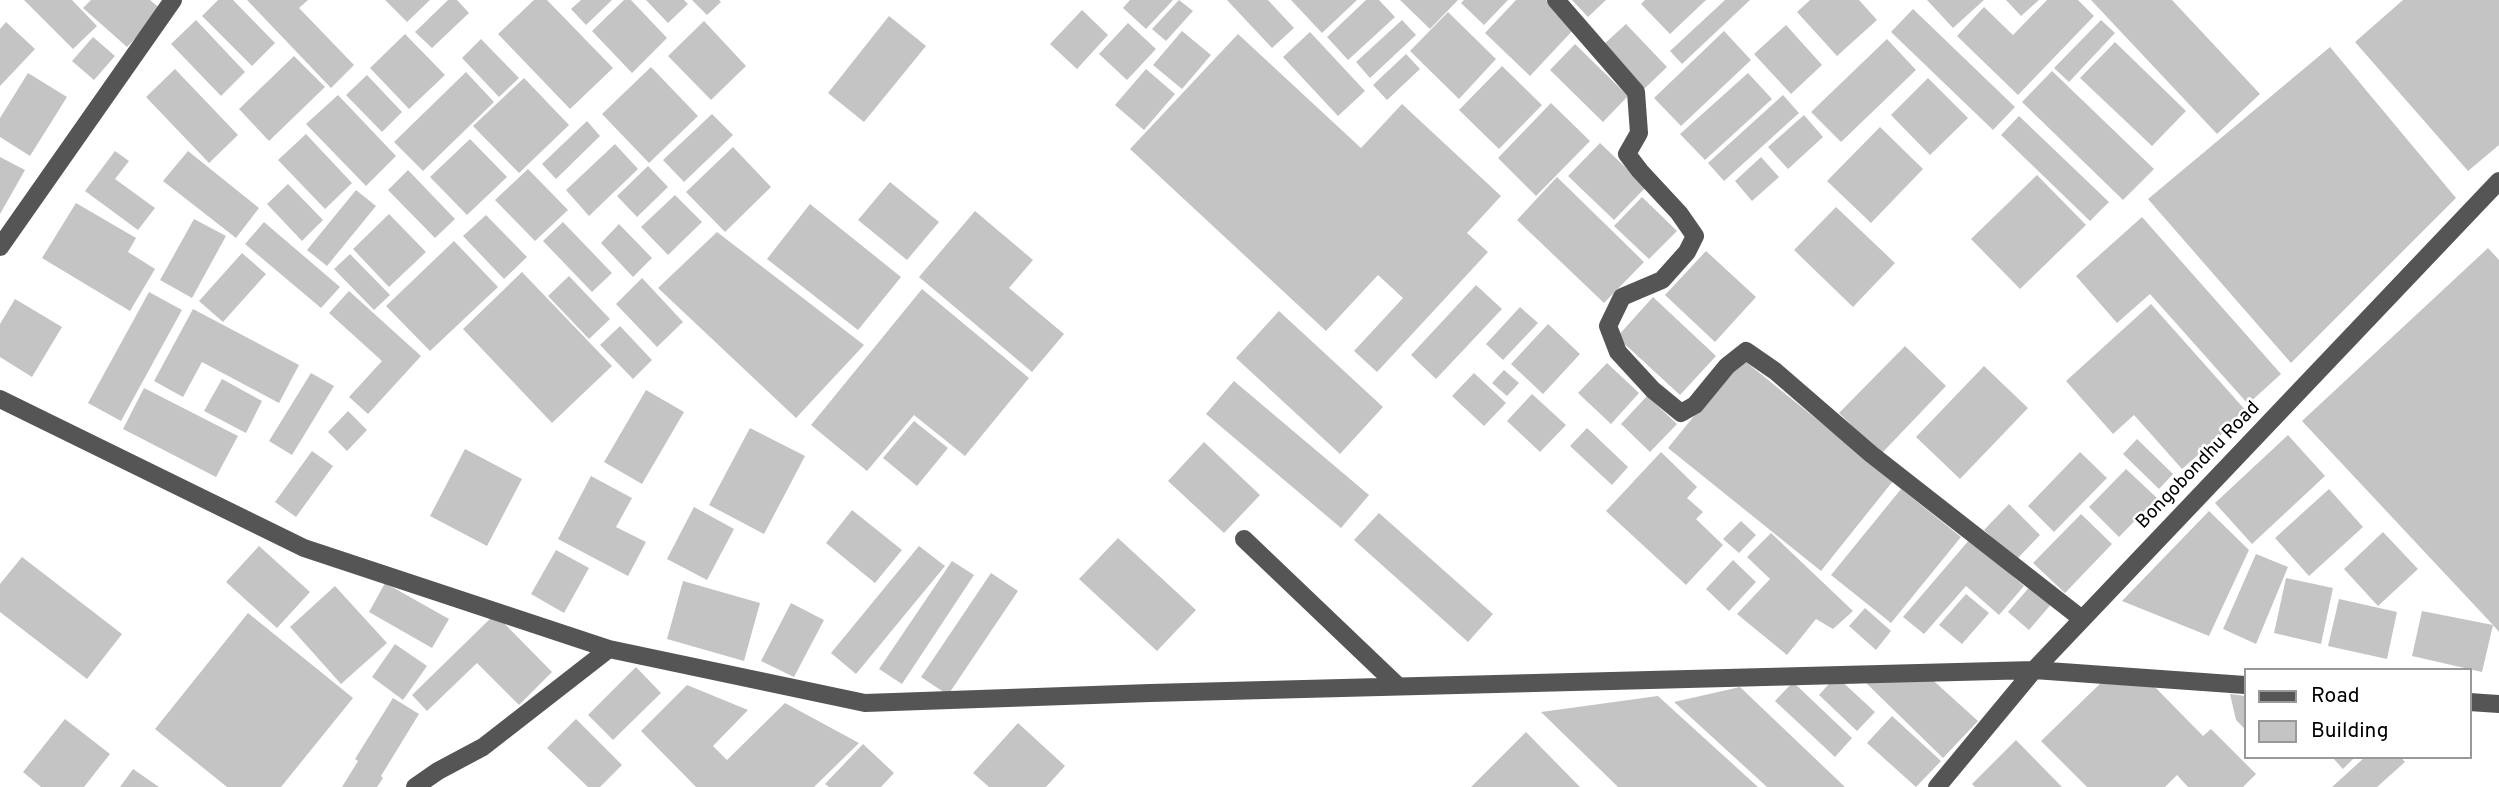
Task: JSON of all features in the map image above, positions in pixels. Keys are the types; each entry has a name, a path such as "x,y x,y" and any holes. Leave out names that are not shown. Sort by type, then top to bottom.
{"street":[{"path":"0,247 173,0"},
{"path":"1556,0 1636,92 1639,133 1627,154 1640,172 1679,213 1695,236 1688,252 1662,280 1622,297 1608,326 1618,352 1653,390 1681,413 1695,405 1727,366 1746,351 1775,371 1871,454 2082,619"},
{"name":"Bongobondhu Road","path":"1937,787 2034,670 2499,181"},
{"path":"0,399 304,548 609,649 865,704 2034,670 2244,685"},
{"path":"1244,539 1398,687"},
{"path":"415,787 438,771 483,747 609,649"},
{"path":"2471,702 2499,704"}],"building":[{"path":"24,0 72,0 97,26 73,49"},
{"path":"91,0 150,0 162,10 127,47 83,8"},
{"path":"218,0 233,0 275,43 252,66 202,16"},
{"path":"247,0 308,0 299,8 354,65 331,88"},
{"path":"385,0 430,0 407,22"},
{"path":"448,0 457,0 469,13 432,48 415,32"},
{"path":"534,0 547,0 613,68 570,109 498,34"},
{"path":"581,0 612,0 586,25 571,9"},
{"path":"624,0 631,0 667,38 632,73 592,31"},
{"path":"646,0 684,0 688,4 668,23"},
{"path":"692,0 719,0 721,2 707,15"},
{"path":"1130,0 1173,0 1146,29 1123,8"},
{"path":"1179,0 1193,11 1166,41 1152,29"},
{"path":"1227,0 1268,0 1294,28 1272,48"},
{"path":"1291,0 1357,0 1322,33"},
{"path":"1366,0 1379,0 1395,17 1348,60 1327,37"},
{"path":"1400,0 1458,0 1430,29"},
{"path":"1464,0 1508,0 1484,25 1461,3"},
{"path":"1516,0 1546,0 1575,28 1530,76 1485,33"},
{"path":"1572,0 1606,0 1588,17"},
{"path":"1645,0 1706,0 1670,34 1641,4"},
{"path":"1725,0 1750,0 1682,64 1670,51"},
{"path":"1810,0 1859,0 1877,20 1837,56 1797,12"},
{"path":"1927,0 1984,0 1953,28"},
{"path":"2006,0 2039,0 2021,16"},
{"path":"2047,0 2078,0 2094,16 2018,95 1957,36 1984,7 2013,35"},
{"path":"2091,0 2172,0 2260,94 2217,134"},
{"path":"2403,0 2499,0 2499,145 2468,171 2355,42"},
{"path":"1913,9 2015,107 1993,130 1891,32"},
{"path":"1082,10 1108,35 1077,69 1050,44"},
{"path":"1448,12 1496,59 1459,99 1410,51"},
{"path":"889,16 926,46 864,122 828,93"},
{"path":"196,20 245,72 221,96 171,44"},
{"path":"1402,20 1416,35 1370,78 1356,62"},
{"path":"2101,20 2115,33 2069,82 2054,68"},
{"path":"704,21 746,66 711,100 668,56"},
{"path":"6,22 35,49 0,86 0,29"},
{"path":"1128,23 1156,49 1127,80 1099,54"},
{"path":"1626,24 1667,67 1644,89 1603,45"},
{"path":"1786,25 1822,65 1791,94 1754,54"},
{"path":"1182,31 1211,55 1182,89 1153,65"},
{"path":"1724,31 1751,60 1681,126 1654,98"},
{"path":"1310,32 1365,91 1338,116 1283,57"},
{"path":"405,34 445,75 409,109 370,68"},
{"path":"1238,34 1361,148 1402,104 1501,196 1467,233 1488,252 1377,372 1354,351 1403,298 1378,275 1326,331 1130,149"},
{"path":"93,37 115,56 94,80 72,61"},
{"path":"481,39 519,78 499,97 462,58"},
{"path":"1887,39 1916,70 1841,142 1811,112"},
{"path":"2115,42 2186,111 2152,146 2080,78"},
{"path":"1575,44 1628,96 1603,122 1550,70"},
{"path":"2330,47 2456,198 2291,363 2148,199"},
{"path":"1406,54 1420,69 1387,100 1373,85"},
{"path":"294,56 325,87 269,141 239,109"},
{"path":"1502,66 1542,105 1499,149 1459,110"},
{"path":"651,67 698,116 649,163 602,114"},
{"path":"175,69 238,135 209,163 146,97"},
{"path":"1146,69 1175,94 1144,130 1115,105"},
{"path":"2052,71 2154,169 2123,200 2022,102"},
{"path":"466,72 494,102 423,171 394,142"},
{"path":"28,73 67,97 30,156 0,137 0,118"},
{"path":"1748,73 1772,99 1705,160 1680,134"},
{"path":"367,75 402,112 382,132 346,95"},
{"path":"524,78 569,125 519,173 473,126"},
{"path":"1928,78 1968,118 1930,155 1891,115"},
{"path":"338,95 396,156 366,186 306,124"},
{"path":"1783,95 1799,113 1724,181 1708,163"},
{"path":"1551,103 1590,141 1536,196 1498,158"},
{"path":"712,114 733,135 684,182 663,160"},
{"path":"1804,115 1823,137 1788,169 1768,147"},
{"path":"2019,116 2109,202 2090,221 2001,135"},
{"path":"587,121 600,136 556,179 542,164"},
{"path":"1880,127 1923,169 1871,223 1827,181"},
{"path":"306,134 352,183 325,209 278,160"},
{"path":"470,139 507,177 467,215 430,177"},
{"path":"1600,143 1646,187 1614,220 1568,176"},
{"path":"615,144 638,169 589,216 566,190"},
{"path":"733,147 771,187 725,232 686,192"},
{"path":"115,151 129,161 115,179 155,208 138,230 85,191"},
{"path":"188,151 259,208 236,238 163,181"},
{"path":"0,157 25,170 0,214"},
{"path":"1761,157 1779,177 1752,201 1735,181"},
{"path":"648,166 668,187 637,217 617,196"},
{"path":"528,169 568,210 535,241 495,200"},
{"path":"408,170 455,219 435,238 388,190"},
{"path":"2037,175 2086,225 2020,289 1971,239"},
{"path":"1557,177 1644,262 1604,303 1517,220"},
{"path":"890,182 939,222 907,260 858,220"},
{"path":"288,184 323,220 302,241 267,204"},
{"path":"356,190 376,206 327,266 307,250"},
{"path":"675,195 702,222 668,255 641,227"},
{"path":"1642,197 1677,231 1649,259 1614,226"},
{"path":"76,203 136,238 128,252 155,269 130,311 42,258"},
{"path":"810,204 901,277 858,330 767,259"},
{"path":"1836,207 1895,263 1853,307 1794,250"},
{"path":"975,211 1033,260 1009,288 1064,334 1032,372 919,277"},
{"path":"389,214 426,252 389,287 353,249"},
{"path":"486,215 527,257 504,279 463,236"},
{"path":"2142,217 2281,374 2248,404 2150,294 2117,323 2076,276"},
{"path":"194,219 226,236 192,298 160,280"},
{"path":"264,222 340,287 321,308 245,244"},
{"path":"563,222 612,273 592,292 543,241"},
{"path":"619,224 652,258 633,277 601,243"},
{"path":"717,232 864,345 796,418 658,288"},
{"path":"454,241 498,287 430,351 386,306"},
{"path":"2488,248 2499,260 2499,632 2302,421"},
{"path":"1706,251 1756,297 1715,342 1665,295"},
{"path":"242,253 266,274 223,322 199,301"},
{"path":"350,254 390,295 374,310 334,269"},
{"path":"522,272 612,366 552,423 463,329"},
{"path":"569,276 610,319 589,339 548,296"},
{"path":"642,278 683,322 657,347 616,304"},
{"path":"1476,285 1502,309 1436,379 1411,355"},
{"path":"922,289 1029,378 965,456 914,415 867,471 811,425"},
{"path":"349,291 421,356 368,414 349,397 382,361 329,313"},
{"path":"149,292 182,310 121,421 88,403"},
{"path":"1653,297 1716,356 1680,395 1617,337"},
{"path":"15,299 62,327 32,377 0,357 0,324"},
{"path":"2151,304 2247,412 2182,469 2134,415 2113,434 2066,381"},
{"path":"1520,307 1538,323 1503,360 1486,344"},
{"path":"193,309 299,365 279,403 202,362 183,397 154,381"},
{"path":"1279,311 1383,407 1340,454 1236,358"},
{"path":"1548,324 1580,354 1543,394 1511,364"},
{"path":"620,326 652,360 633,379 600,345"},
{"path":"1905,346 1946,386 1881,454 1839,413"},
{"path":"1741,358 1893,481 1821,571 1668,448"},
{"path":"1607,363 1639,393 1611,424 1578,393"},
{"path":"1984,366 2028,408 1960,479 1916,437"},
{"path":"1504,370 1519,383 1507,396 1492,383"},
{"path":"311,373 334,386 292,455 269,441"},
{"path":"1474,373 1506,403 1484,426 1452,396"},
{"path":"222,379 262,401 246,433 204,411"},
{"path":"1234,381 1369,495 1341,528 1206,414"},
{"path":"144,388 238,436 216,477 123,429"},
{"path":"646,390 684,412 642,484 604,462"},
{"path":"1532,394 1566,425 1540,452 1507,421"},
{"path":"1647,396 1677,424 1650,452 1621,424"},
{"path":"348,411 367,430 347,451 328,432"},
{"path":"914,421 948,448 917,486 883,458"},
{"path":"750,428 805,456 764,534 709,505"},
{"path":"1587,428 1628,467 1612,485 1570,446"},
{"path":"2288,435 2325,476 2252,544 2215,503"},
{"path":"2137,439 2173,474 2159,489 2123,454"},
{"path":"1204,442 1260,495 1224,533 1168,481"},
{"path":"465,449 522,479 487,546 430,516"},
{"path":"312,451 333,466 296,517 275,502"},
{"path":"1661,452 1697,487 1687,498 1703,512 1696,519 1723,545 1686,585 1606,511"},
{"path":"2080,452 2107,478 2054,532 2028,506"},
{"path":"2126,469 2157,498 2119,537 2089,507"},
{"path":"591,476 632,498 616,527 646,542 628,576 558,539"},
{"path":"1901,489 1961,537 1891,623 1831,575"},
{"path":"2329,489 2363,527 2309,576 2275,538"},
{"path":"2009,504 2040,535 2016,560 1984,530"},
{"path":"694,507 734,529 707,580 667,559"},
{"path":"852,510 902,550 875,583 826,543"},
{"path":"2209,511 2249,550 2209,636 2122,601"},
{"path":"1379,513 1493,614 1468,642 1354,540"},
{"path":"2081,514 2112,544 2065,593 2033,563"},
{"path":"1741,521 1756,535 1739,553 1723,539"},
{"path":"2383,532 2418,569 2378,606 2344,569"},
{"path":"1771,533 1853,611 1833,629 1816,619 1787,655 1737,614 1770,579 1747,557"},
{"path":"1118,538 1196,610 1157,651 1079,579"},
{"path":"1970,539 2024,586 1999,615 1966,586 1924,634 1903,617"},
{"path":"259,546 310,592 277,628 226,582"},
{"path":"919,546 945,566 856,674 831,653"},
{"path":"556,550 589,568 564,613 531,594"},
{"path":"2256,554 2288,567 2256,644 2223,629"},
{"path":"22,557 122,634 87,679 0,612 0,584"},
{"path":"1733,560 1756,582 1729,611 1706,589"},
{"path":"952,561 974,575 902,684 879,669"},
{"path":"991,573 1018,591 948,695 921,677"},
{"path":"2286,578 2333,588 2321,644 2274,633"},
{"path":"683,581 760,603 744,661 667,639"},
{"path":"385,583 449,619 432,648 369,612"},
{"path":"2032,584 2053,602 2029,630 2008,612"},
{"path":"335,586 387,643 341,684 290,627"},
{"path":"1966,594 1989,613 1962,644 1939,625"},
{"path":"2339,599 2397,612 2387,659 2328,646"},
{"path":"791,603 824,620 794,677 761,661"},
{"path":"1865,608 1891,631 1876,650 1849,626"},
{"path":"2422,611 2493,625 2482,672 2412,656"},
{"path":"248,613 353,698 281,787 227,787 155,729"},
{"path":"495,614 552,672 519,705 477,663 427,711 412,695"},
{"path":"395,644 427,666 403,700 372,677"},
{"path":"636,667 661,693 613,740 588,715"},
{"path":"1926,674 1978,721 1943,758 1861,678"},
{"path":"1836,676 1875,712 1857,731 1819,695"},
{"path":"2106,678 2151,683 2203,736 2211,729 2256,774 2243,787 2188,787 2177,775 2165,787 2087,787 2041,741"},
{"path":"1793,682 1852,738 1835,757 1775,701"},
{"path":"687,685 748,710 713,746 727,760 785,703 859,743 814,787 696,787 641,731"},
{"path":"1740,687 1845,787 1767,787 1674,702"},
{"path":"2230,694 2244,696 2244,728 2236,720"},
{"path":"1658,696 1758,787 1618,787 1541,712"},
{"path":"393,698 419,714 381,776 383,778 377,787 342,787 358,761 355,759"},
{"path":"1892,716 1941,761 1916,787 1867,743"},
{"path":"65,719 110,754 84,787 41,787 23,772"},
{"path":"576,719 622,765 600,787 588,787 547,748"},
{"path":"1018,723 1065,766 1046,787 989,787 973,773"},
{"path":"1526,732 1580,787 1471,787"},
{"path":"2016,740 2062,787 1975,787 1972,784"},
{"path":"863,744 894,773 881,787 829,787 825,784"},
{"path":"2334,759 2353,759 2343,769"},
{"path":"2363,759 2403,759 2405,762 2377,787 2332,787"},
{"path":"133,769 159,787 120,787"}]}
